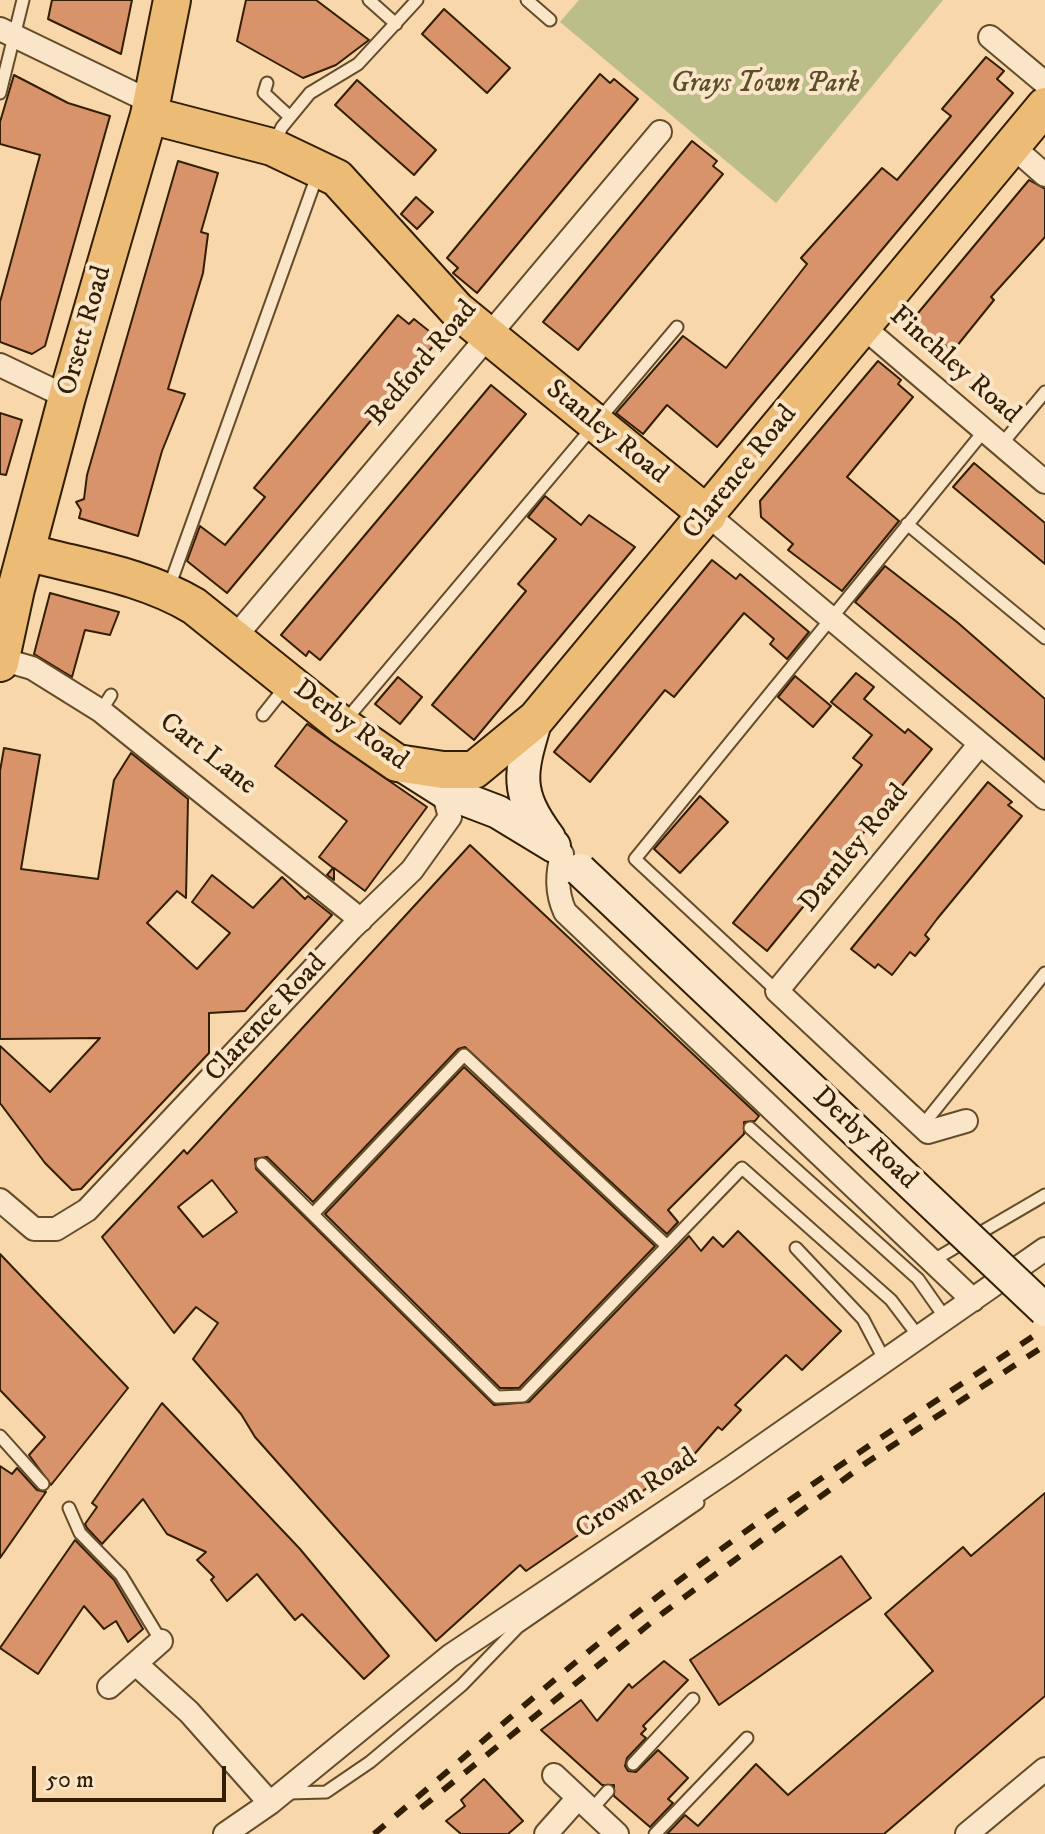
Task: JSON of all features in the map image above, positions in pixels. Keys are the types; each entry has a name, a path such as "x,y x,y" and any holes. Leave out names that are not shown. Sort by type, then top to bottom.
{"main road":[{"name":"Orsett Road","path":"1,652 67,397 150,109 172,0"},
{"name":"Clarence Road","path":"397,763 443,770 474,770 536,719 1045,106"},
{"name":"Stanley Road","path":"150,109 272,147 319,169 349,188 440,291 486,336 708,515"},
{"name":"Derby Road","path":"26,552 138,578 168,590 235,637 342,725 397,763 443,791 498,812 565,856"},
{"name":"Derby Road","path":"536,719 522,767 521,788 528,811 565,856 1045,1310"}],"street":[{"path":"8,33 150,109"},
{"path":"990,37 1045,83"},
{"name":"Bedford Road","path":"235,637 660,132"},
{"path":"1012,146 1045,175"},
{"name":"Finchley Road","path":"862,326 1045,482"},
{"path":"0,365 67,397"},
{"name":"Stanley Road","path":"708,515 1045,798"},
{"name":"Cart Lane","path":"1,652 106,703 361,920"},
{"name":"Darnley Road","path":"777,991 979,745"},
{"name":"Clarence Road","path":"0,1200 34,1229 56,1229 73,1221 95,1203 361,920 412,870 450,817 443,791"},
{"path":"565,856 557,876 559,899 565,912 973,1300"},
{"path":"777,991 851,1050 928,1132 966,1121"},
{"name":"Crown Road","path":"225,1834 276,1798 450,1656 731,1468 1045,1249"},
{"path":"109,1687 161,1641"},
{"path":"136,1664 276,1798"},
{"path":"967,1834 1045,1769"},
{"path":"554,1775 617,1834"},
{"path":"546,1834 584,1805"}],"lane":[{"path":"0,93 8,33 23,0"},
{"path":"369,0 396,24"},
{"path":"272,147 290,117 322,83 358,64 417,0"},
{"path":"527,0 550,20"},
{"path":"267,83 264,93 290,117"},
{"path":"168,590 319,169"},
{"path":"342,725 677,327"},
{"path":"777,991 635,859 907,524 992,438 1045,392"},
{"path":"907,524 1045,638"},
{"path":"263,715 289,682"},
{"path":"922,1126 1045,973"},
{"path":"314,1213 464,1055 666,1245"},
{"path":"750,1128 918,1279 946,1319"},
{"path":"262,1164 497,1397 523,1396 742,1168 891,1300 919,1337"},
{"path":"932,1261 1045,1195"},
{"path":"796,1248 863,1319 884,1359"},
{"path":"0,1436 43,1484"},
{"path":"276,1798 326,1792 370,1762 462,1685 518,1627 718,1490 731,1468"},
{"path":"69,1508 80,1533 121,1575 161,1641"},
{"path":"633,1764 693,1699"},
{"path":"655,1834 747,1738"},
{"path":"584,1805 608,1791"}],"green space":[{"name":"Grays Town Park","path":"579,0 943,0 776,203 560,22"}],"building":[{"path":"52,0 132,0 121,54 48,19"},
{"path":"246,0 316,0 369,40 336,65 303,78 237,41"},
{"path":"444,9 510,68 487,93 422,34"},
{"path":"986,57 1004,71 997,79 1013,93 717,447 667,405 643,434 616,413 683,336 726,368 807,264 801,258 882,168 897,180 951,116 942,109"},
{"path":"600,74 610,83 614,79 638,99 477,293 453,273 458,268 447,258"},
{"path":"14,75 68,103 110,116 45,346 32,354 0,342 0,302 40,155 0,144 0,122"},
{"path":"357,80 436,150 414,175 335,105"},
{"path":"692,141 717,161 713,166 723,174 578,350 543,322"},
{"path":"178,161 218,173 201,232 208,234 203,273 168,389 185,394 162,451 138,536 79,518 81,510 76,502 84,499 87,475"},
{"path":"1029,180 1045,189 1045,237 991,297 994,300 952,352 938,339 932,345 908,325"},
{"path":"416,197 433,212 417,229 401,214"},
{"path":"398,315 409,324 414,319 439,339 227,593 187,561 200,526 225,545 265,497 254,488"},
{"path":"878,361 901,380 898,384 913,397 847,477 899,521 842,591 788,550 793,544 761,517 760,501"},
{"path":"491,385 526,414 320,660 309,651 306,656 281,635"},
{"path":"0,413 22,420 6,475 0,474"},
{"path":"974,463 1045,523 1045,564 953,487"},
{"path":"545,496 581,525 589,515 635,547 474,740 432,705 526,591 518,584 556,539 528,517"},
{"path":"712,560 736,579 740,574 809,632 787,659 770,644 774,639 744,613 674,697 665,690 590,782 554,752"},
{"path":"885,566 957,622 1045,699 1045,760 855,602"},
{"path":"50,593 119,612 110,635 85,630 72,677 34,654"},
{"path":"856,673 874,687 864,699 905,733 908,729 932,749 767,951 733,923 862,765 853,758 872,735 831,702"},
{"path":"795,676 831,706 813,727 778,697"},
{"path":"398,677 422,697 400,724 375,704"},
{"path":"307,724 427,807 365,891 334,868 334,880 327,875 333,868 319,857 347,821 275,766"},
{"path":"4,748 40,755 21,869 98,879 114,780 131,753 188,799 186,898 177,891 147,923 197,969 230,933 192,902 212,875 253,908 282,877 305,899 308,896 332,915 245,1011 209,1013 209,1053 81,1189 72,1190 45,1163 0,1103 0,1046 50,1092 100,1038 0,1039 0,771"},
{"path":"988,782 1012,802 1008,805 1022,816 937,919 925,935 929,939 915,956 910,952 892,975 878,964 875,968 851,949"},
{"path":"700,796 728,822 680,873 654,849"},
{"path":"470,845 759,1116 755,1121 744,1122 744,1134 668,1210 678,1222 667,1234 465,1047 458,1049 313,1202 267,1157 255,1159 256,1169 494,1405 529,1402 689,1236 701,1251 713,1237 723,1247 738,1231 841,1331 802,1370 786,1355 735,1405 741,1410 722,1430 718,1427 691,1458 526,1571 520,1565 436,1641 255,1437 241,1414 193,1359 218,1323 196,1307 174,1333 102,1237 184,1150 187,1154","holes":["212,1180 237,1212 203,1237 178,1207"]},
{"path":"464,1067 655,1246 519,1388 500,1388 325,1214"},
{"path":"0,1254 128,1388 51,1485 29,1455 45,1437 0,1390"},
{"path":"162,1403 300,1549 389,1656 364,1679 302,1614 295,1620 257,1574 227,1601 211,1580 214,1577 197,1560 206,1552 167,1534 143,1499 102,1544 87,1528 85,1524 97,1507 92,1503"},
{"path":"0,1466 12,1474 17,1468 37,1490 46,1492 0,1558"},
{"path":"1045,1493 1045,1696 884,1834 667,1834 685,1815 698,1826 756,1764 788,1795 933,1671 885,1614 963,1547 971,1556"},
{"path":"75,1540 114,1580 143,1629 128,1642 116,1621 104,1629 84,1606 38,1674 0,1648"},
{"path":"841,1556 871,1598 719,1705 690,1660"},
{"path":"664,1661 688,1680 643,1726 646,1729 641,1734 646,1738 627,1758 625,1766 628,1771 636,1772 658,1750 688,1778 668,1799 673,1803 650,1827 614,1796 614,1785 602,1785 541,1730 581,1700 597,1721 629,1684 632,1688"},
{"path":"484,1779 523,1821 508,1834 461,1834 446,1821 465,1806 461,1800"}],"railway":[{"path":"374,1834 581,1658 698,1566 841,1465 1035,1335"},
{"path":"421,1808 663,1613 866,1463 1044,1346"}]}
